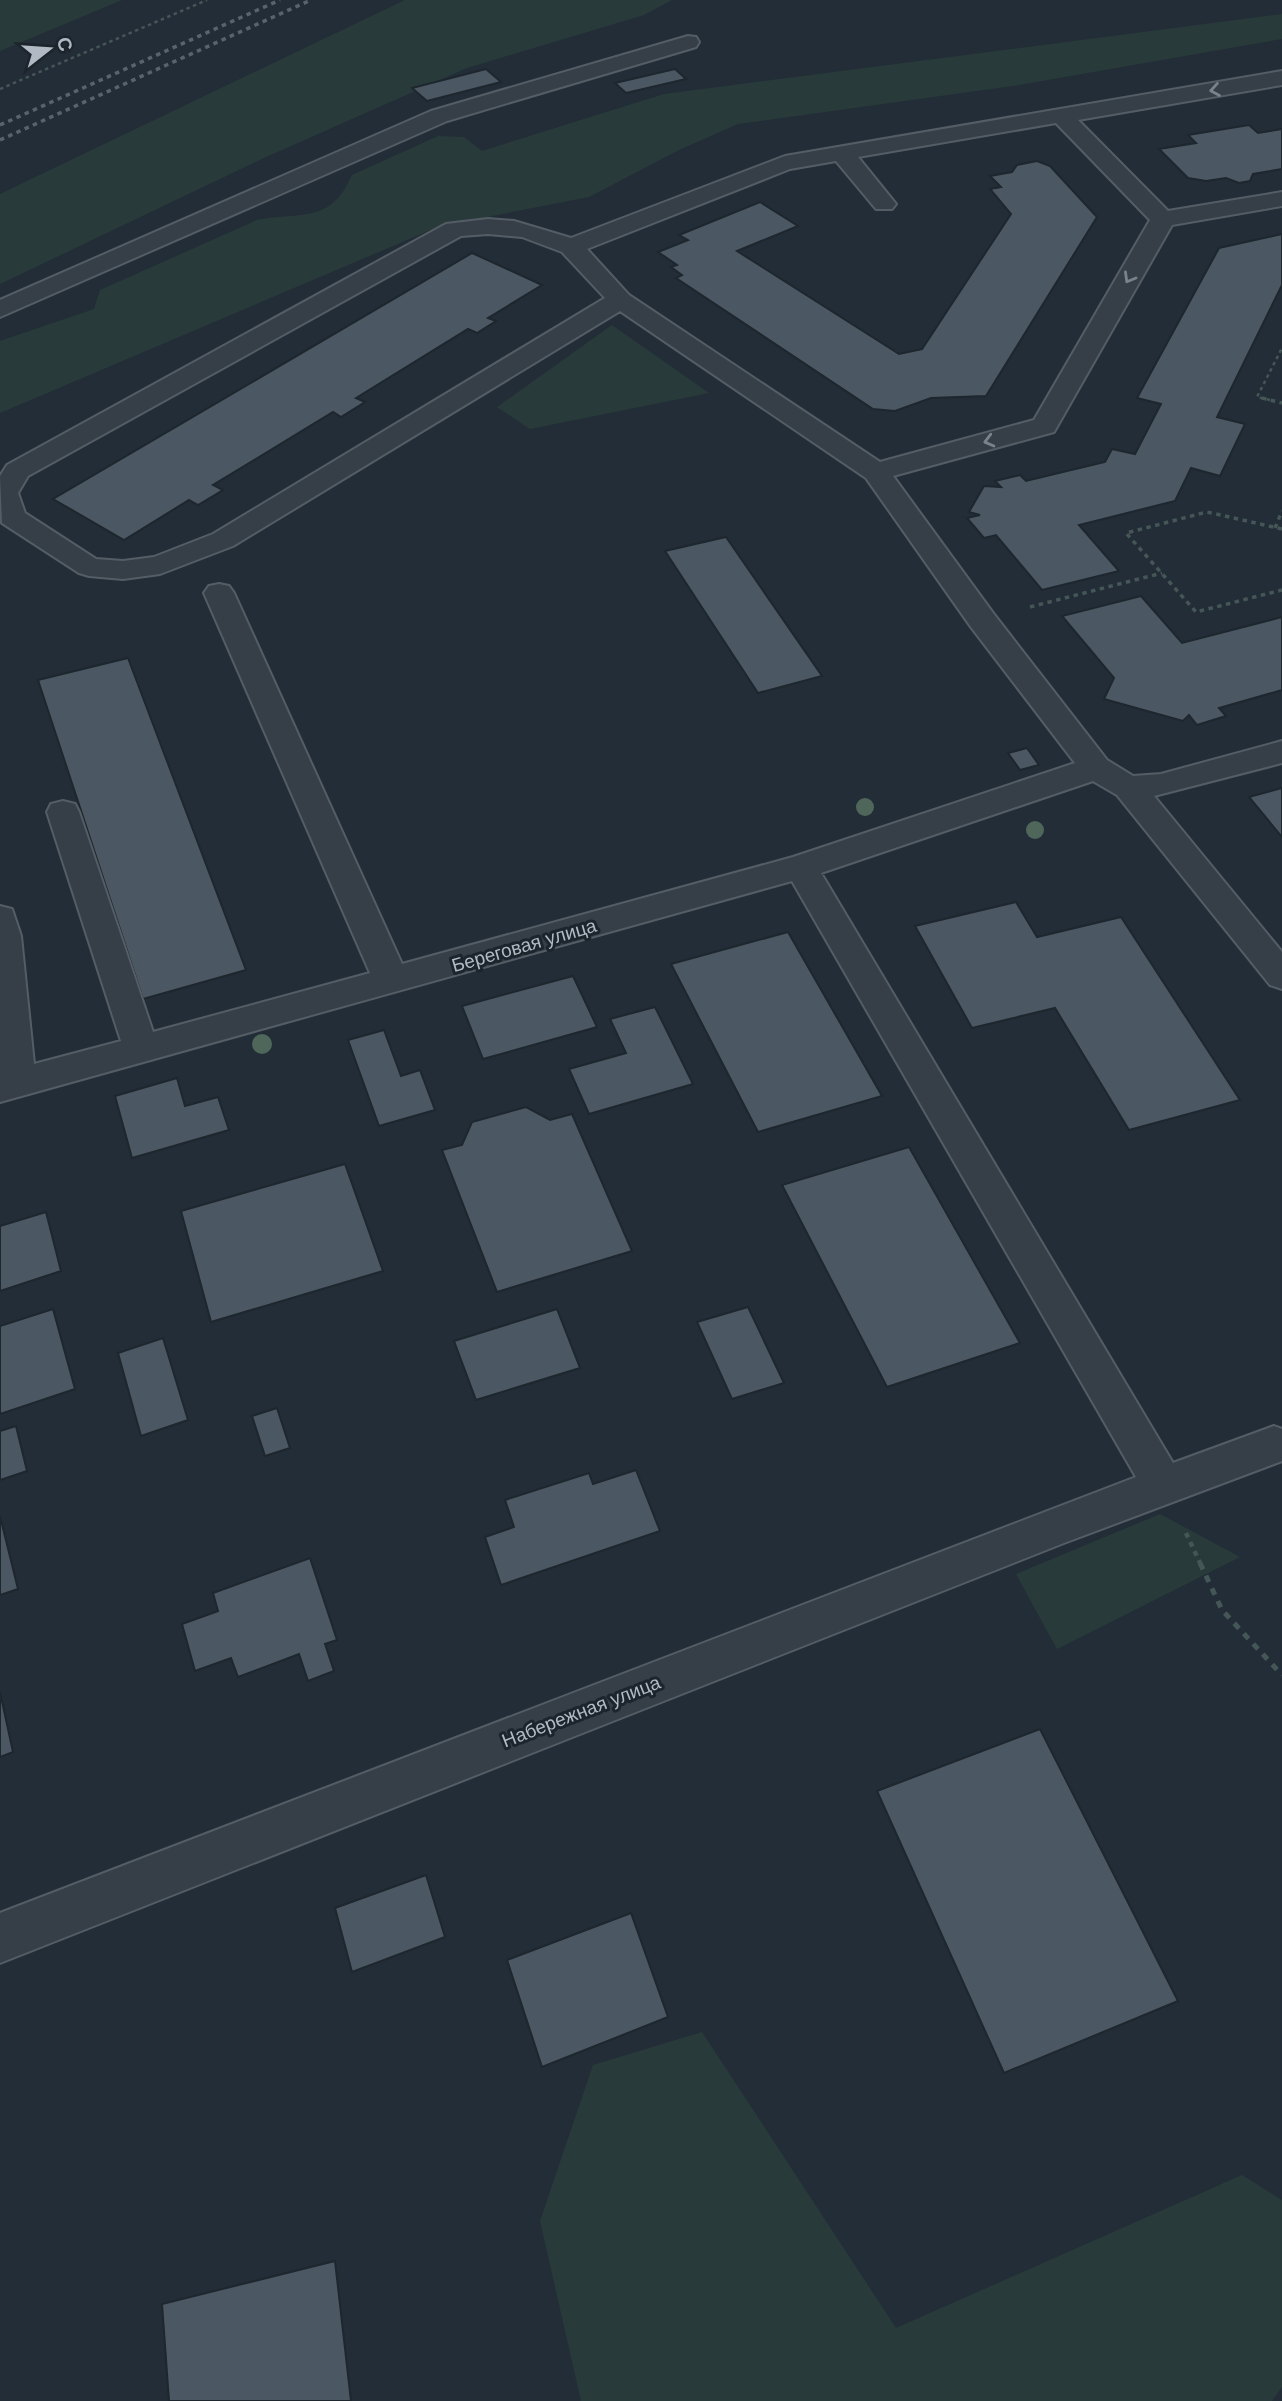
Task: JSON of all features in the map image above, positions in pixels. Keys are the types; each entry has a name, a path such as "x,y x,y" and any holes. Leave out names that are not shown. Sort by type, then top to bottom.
{"street":[{"path":"0,309 439,116 688,42"},
{"path":"571,247 785,163 1282,78"},
{"path":"1061,116 1163,219"},
{"path":"842,153 884,204"},
{"path":"1163,219 1282,199"},
{"path":"876,472 1044,426 1163,219"},
{"path":"620,300 223,540 160,565 122,570 89,567 12,517 4,493 17,471 455,229 494,225 534,231 571,247 620,300 876,472 982,620 1096,768 1128,787 1282,976"},
{"path":"219,593 392,982"},
{"path":"1128,787 1161,785 1282,752"},
{"name":"Береговая улица","path":"9,1085 392,982 801,867 1096,768"},
{"path":"63,812 142,1048"},
{"path":"801,867 1163,1485"},
{"path":"0,918 4,936 9,1085"},
{"name":"Набережная улица","path":"0,1938 1163,1485 1274,1445"}],"path":[{"path":"0,89 207,0"},
{"path":"1282,348 1257,397 1282,403"},
{"path":"1275,527 1282,511"},
{"path":"1282,529 1207,512 1126,533 1196,612 1282,590"},
{"path":"982,620 1161,573"},
{"path":"1163,1485 1222,1609 1282,1675"}],"green space":[{"path":"0,0 122,0 0,51"},
{"path":"405,0 672,0 644,15 467,68 264,158 0,284 0,194"},
{"path":"1282,14 1282,39 1019,85 738,124 679,150 589,197 440,226 0,413 0,341 94,309 100,290 257,220 301,215 324,209 334,202 352,175 438,136 464,137 482,151 664,94"},
{"path":"612,325 709,393 530,429 497,407"},
{"path":"1160,1514 1240,1557 1057,1649 1016,1574"},
{"path":"702,2032 896,2328 1242,2175 1282,2200 1282,2387 1272,2401 581,2401 540,2221 593,2065"}],"building":[{"path":"486,69 501,82 427,101 412,88"},
{"path":"675,69 686,79 626,93 615,83"},
{"path":"1249,125 1258,133 1282,129 1282,169 1253,174 1250,181 1239,183 1226,178 1206,181 1188,178 1159,149 1196,143 1188,135"},
{"path":"1037,161 1050,166 1097,217 986,396 931,398 895,411 873,409 676,278 682,275 671,267 677,265 658,252 688,240 679,235 760,202 798,226 737,251 899,354 922,349 1011,214 990,189 1001,187 990,176 1012,172 1017,165"},
{"path":"1282,234 1282,285 1217,417 1245,424 1220,476 1191,468 1175,501 1079,525 1119,571 1042,590 996,535 984,538 967,518 980,515 969,512 984,486 1001,487 995,481 1020,475 1026,481 1105,462 1112,449 1135,454 1161,404 1137,398 1219,248"},
{"path":"472,253 542,285 488,318 496,321 477,333 468,329 356,398 365,402 341,417 333,412 213,485 223,490 198,505 189,500 124,540 53,499"},
{"path":"726,537 822,676 758,693 665,551"},
{"path":"1141,596 1182,643 1282,617 1282,690 1219,708 1226,716 1197,725 1189,715 1183,721 1104,699 1114,678 1062,616"},
{"path":"128,658 246,970 143,999 38,680"},
{"path":"1027,748 1039,765 1020,770 1008,753"},
{"path":"1282,788 1282,837 1249,797"},
{"path":"1016,902 1037,937 1121,917 1240,1100 1129,1130 1055,1008 972,1028 915,926"},
{"path":"788,932 882,1096 758,1132 671,964"},
{"path":"573,976 597,1027 483,1059 462,1006"},
{"path":"655,1007 693,1084 589,1114 569,1069 626,1053 610,1019"},
{"path":"384,1030 401,1076 420,1070 435,1110 379,1126 348,1040"},
{"path":"177,1078 185,1106 218,1097 229,1130 132,1158 115,1096"},
{"path":"526,1107 550,1120 572,1114 632,1251 497,1292 442,1150 462,1145 472,1122"},
{"path":"909,1147 1020,1343 887,1387 782,1185"},
{"path":"345,1164 383,1271 211,1322 181,1211"},
{"path":"46,1212 61,1271 0,1291 0,1226"},
{"path":"748,1307 784,1383 732,1399 697,1322"},
{"path":"53,1309 75,1389 0,1414 0,1326"},
{"path":"557,1309 580,1368 476,1400 454,1341"},
{"path":"163,1338 188,1420 141,1436 118,1353"},
{"path":"277,1408 290,1448 265,1456 252,1416"},
{"path":"16,1426 27,1471 0,1480 0,1431"},
{"path":"636,1470 660,1531 501,1585 485,1537 514,1527 505,1500 589,1473 593,1484"},
{"path":"0,1516 18,1589 0,1595"},
{"path":"310,1558 337,1640 325,1644 334,1671 308,1681 299,1654 238,1677 231,1658 195,1671 182,1624 218,1611 213,1593"},
{"path":"0,1692 13,1752 0,1757"},
{"path":"1040,1729 1178,2001 1004,2073 877,1791"},
{"path":"426,1875 445,1937 352,1972 335,1908"},
{"path":"631,1913 668,2017 542,2067 507,1960"},
{"path":"335,2261 351,2401 169,2401 162,2304"}],"railway":[{"path":"0,125 280,0"},
{"path":"0,140 311,0"}]}
